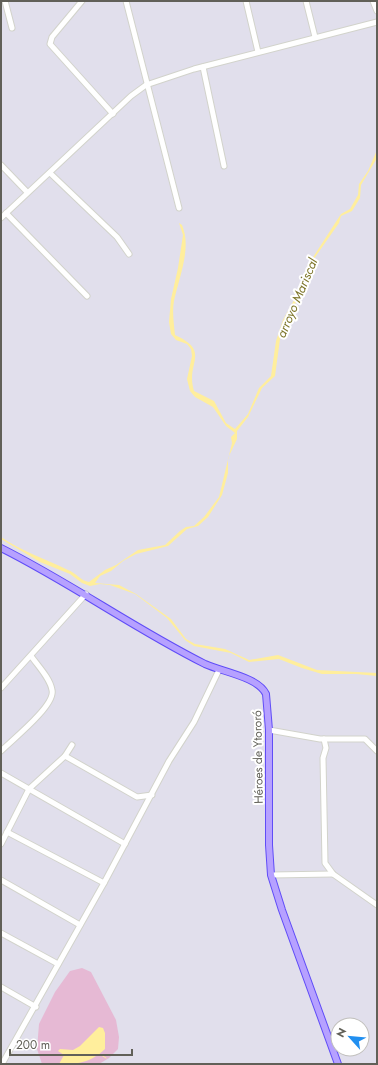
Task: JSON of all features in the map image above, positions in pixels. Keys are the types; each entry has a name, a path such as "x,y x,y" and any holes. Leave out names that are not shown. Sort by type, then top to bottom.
{"main road":[{"name":"Héroes de Ytororó","path":"1,548 86,594 191,657 219,670 246,678 264,690 266,694 270,730 271,875 282,910 338,1064"}],"street":[{"path":"5,1 12,28"},
{"path":"82,1 52,37 50,44 113,114"},
{"path":"126,1 146,85 179,208"},
{"path":"246,1 258,52"},
{"path":"306,1 315,37"},
{"path":"373,1 377,11"},
{"path":"1,218 131,96 146,85 258,52 377,22"},
{"path":"203,67 224,166"},
{"path":"1,165 27,192"},
{"path":"50,173 117,237 129,254"},
{"path":"6,213 87,296"},
{"path":"1,688 86,594"},
{"path":"1,751 44,709 51,699 53,692 51,685 31,656"},
{"path":"2,1064 104,883 169,761 194,722 219,670"},
{"path":"270,730 324,739 365,739 377,751"},
{"path":"324,739 326,748 324,758 324,857 326,867 333,874 377,905"},
{"path":"1,844 29,789 65,756 72,745"},
{"path":"65,756 137,797 152,794"},
{"path":"1,773 125,844"},
{"path":"7,832 104,883"},
{"path":"271,875 333,874"},
{"path":"1,880 80,925"},
{"path":"1,933 58,964"},
{"path":"1,987 36,1006"}],"shaded area":[{"path":"82,968 91,972 116,1020 119,1037 118,1049 109,1058 99,1064 42,1064 37,1049 39,1024 55,992 70,971"}],"water":[{"name":"arroyo Mariscal","path":"377,150 377,158 361,185 360,198 352,211 341,216 339,223 311,263 305,277 301,293 286,321 280,339 275,376 262,388 248,417 237,431 237,439 229,456 232,443 231,437 235,433 226,426 213,407 195,397 190,391 187,379 192,356 191,349 187,344 176,340 171,334 169,322 171,299 183,235 179,223 182,225 186,243 184,263 173,305 175,335 186,341 195,353 192,372 194,391 214,401 226,423 235,429 248,414 259,388 271,376 276,341 283,320 298,293 308,265 341,214 350,209 358,195 359,184 368,171"},
{"path":"228,460 228,473 222,495 208,517 198,526 187,529 168,546 136,554 123,561 111,571 100,576 95,583 119,585 136,594 171,619 186,639 195,644 225,649 249,660 278,655 317,670 377,673 377,676 356,674 322,674 279,659 249,662 231,653 194,646 185,640 167,618 135,594 110,585 100,584 90,586 82,583 70,574 40,562 1,539 1,537 17,547 71,571 83,580 89,582 105,570 116,565 138,550 165,545 186,527 194,526 204,517 219,497"},
{"path":"99,1027 103,1028 105,1033 105,1049 84,1062 59,1064 64,1055 58,1051 60,1049 73,1050 80,1046"}],"waterway":[{"path":"98,1053 106,1058"}]}
